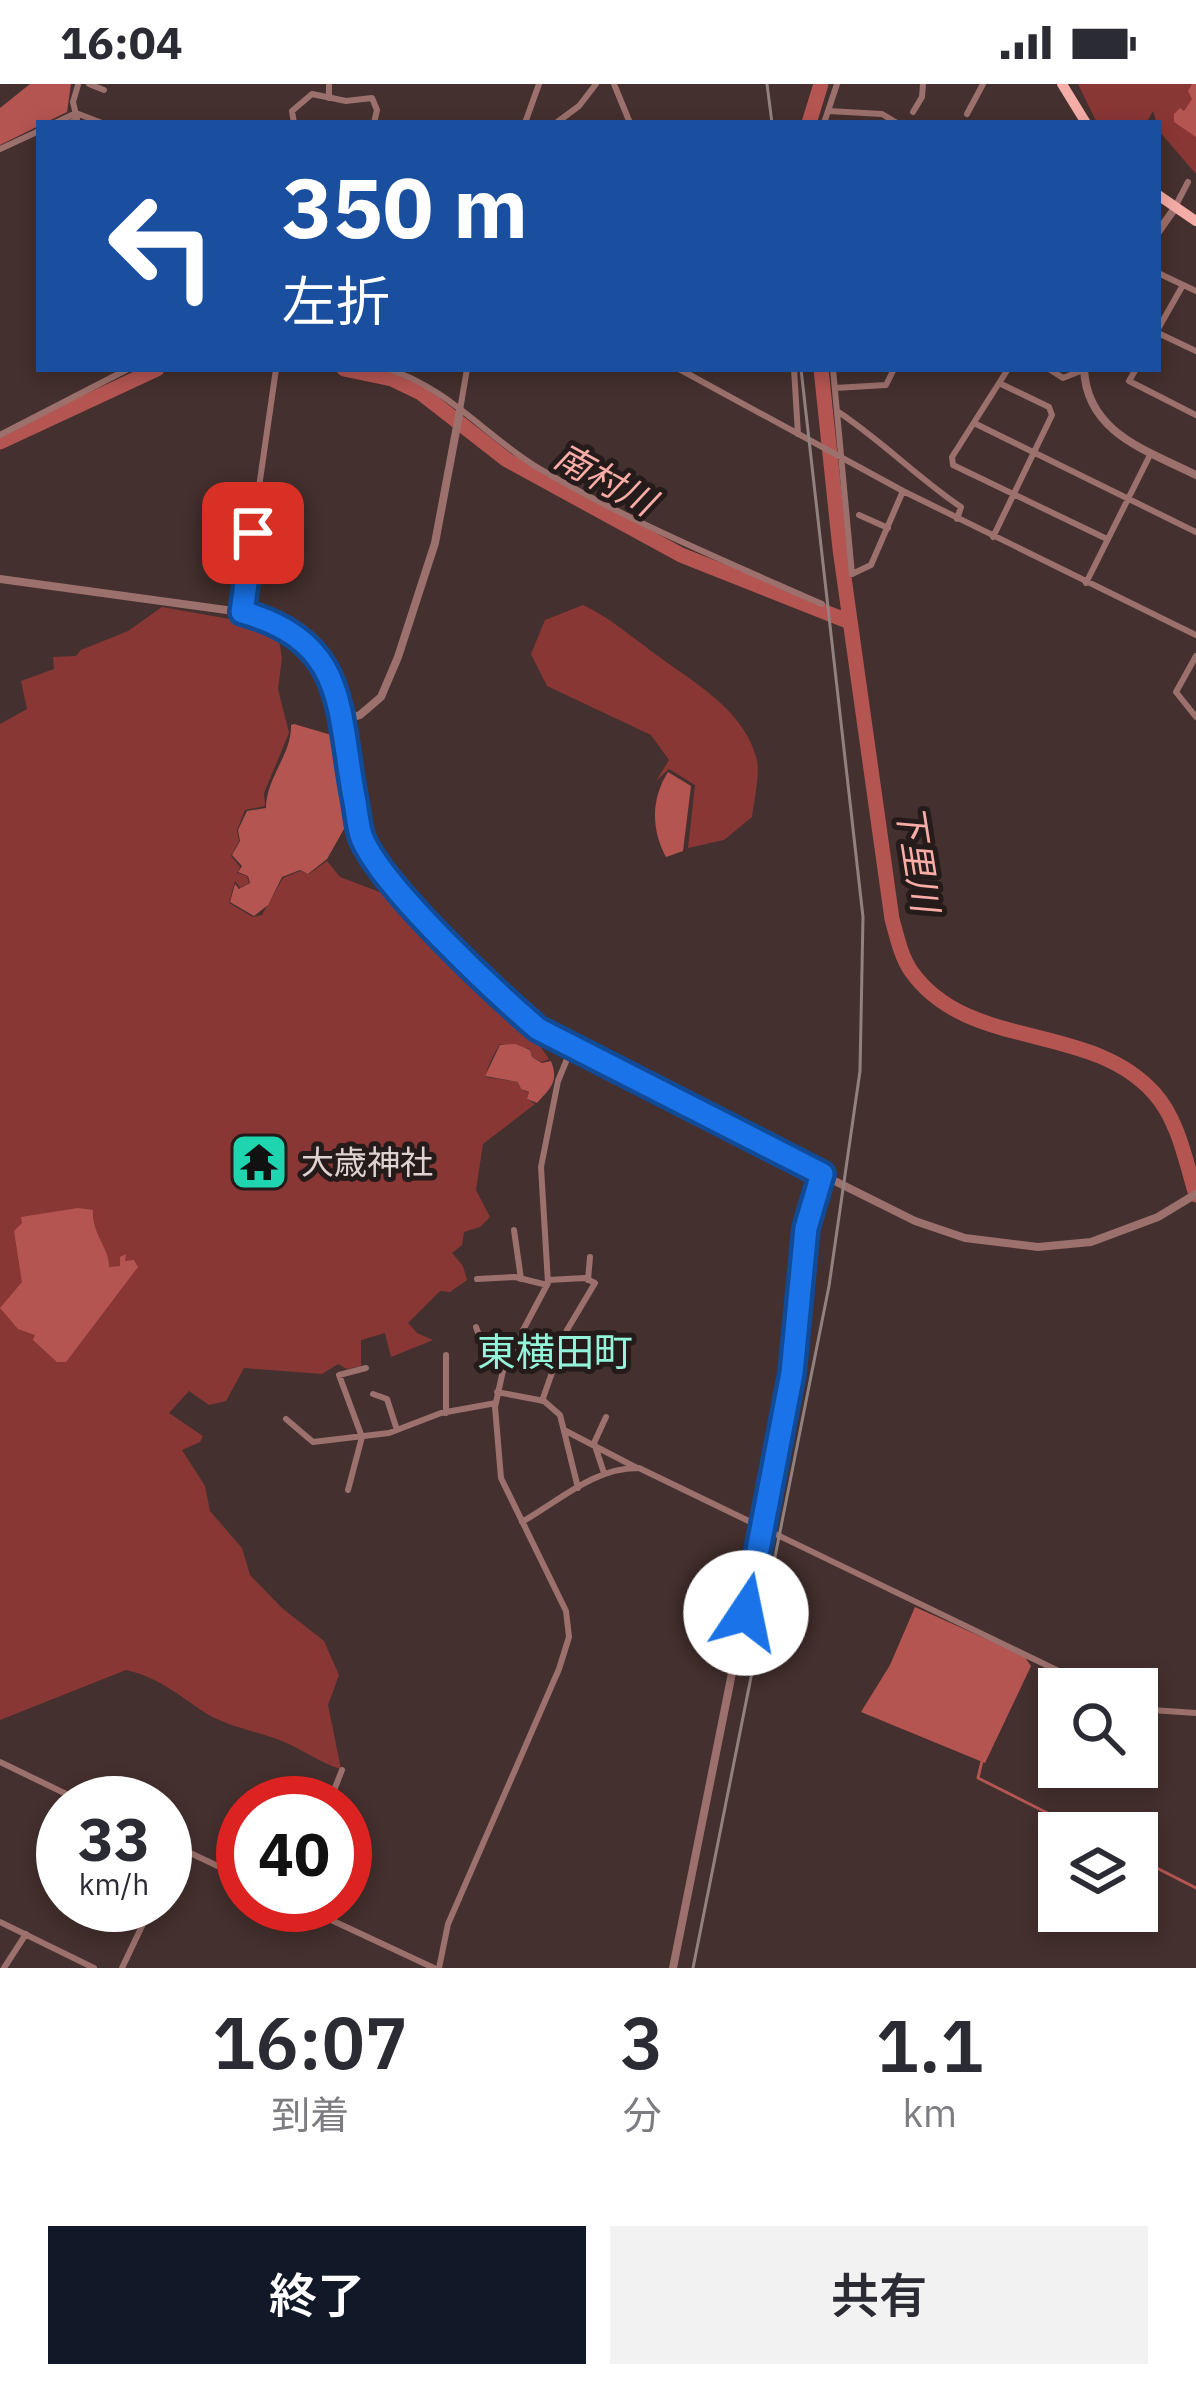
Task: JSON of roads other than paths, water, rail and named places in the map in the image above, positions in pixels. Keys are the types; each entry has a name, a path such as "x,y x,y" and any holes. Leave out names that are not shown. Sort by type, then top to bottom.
{"main road":[{"path":"1062,84 1084,120"},
{"path":"1161,197 1196,221"}],"street":[{"path":"291,120 292,111 312,94 314,84"},
{"path":"329,84 329,98"},
{"path":"526,120 539,84"},
{"path":"563,120 596,84"},
{"path":"614,84 629,120"},
{"path":"825,120 837,84"},
{"path":"914,112 923,84"},
{"path":"967,114 983,84"},
{"path":"74,120 77,85 104,89"},
{"path":"312,94 346,101 372,98 374,120"},
{"path":"828,111 882,114 892,120"},
{"path":"61,120 76,113 94,120"},
{"path":"0,149 36,132"},
{"path":"1161,228 1188,182"},
{"path":"1161,274 1196,291"},
{"path":"1161,325 1183,285"},
{"path":"1161,333 1196,351"},
{"path":"0,435 122,372"},
{"path":"242,612 276,372"},
{"path":"394,372 438,393 492,439 561,482 822,604"},
{"path":"344,720 360,715 381,697 398,657 435,543 466,372"},
{"path":"684,372 957,519 1196,635"},
{"path":"794,372 798,434"},
{"path":"832,372 852,574 871,566 903,491"},
{"path":"835,388 886,386 893,372"},
{"path":"1006,372 952,457 953,465 1107,539"},
{"path":"1084,372 1089,400 1104,423 1196,475"},
{"path":"1134,372 1129,381 1196,415"},
{"path":"993,537 1052,416 1049,407 999,383"},
{"path":"837,411 961,507 957,519"},
{"path":"974,423 1196,532"},
{"path":"1086,583 1150,453"},
{"path":"859,515 888,528"},
{"path":"0,579 242,612 297,636 326,671 344,720 362,838 389,880 538,1029 915,1221 964,1238 1012,1246 1091,1242 1158,1217 1196,1194"},
{"path":"1196,656 1176,692 1196,717"},
{"path":"358,1932 436,1968 448,1924 569,1637 566,1610 501,1478 496,1392 503,1366 548,1282 541,1167 557,1081 572,1046"},
{"path":"673,1968 763,1526 797,1340 806,1228 822,1174"},
{"path":"514,1230 521,1279"},
{"path":"588,1280 590,1256"},
{"path":"477,1279 595,1283 574,1314 542,1401"},
{"path":"476,1327 484,1350 503,1366"},
{"path":"446,1355 446,1413"},
{"path":"348,1490 362,1437 339,1375 366,1368"},
{"path":"496,1392 542,1401 560,1415 578,1488"},
{"path":"373,1394 387,1399 397,1430"},
{"path":"286,1418 313,1442 397,1430 496,1403"},
{"path":"604,1473 594,1443 606,1417"},
{"path":"564,1430 1053,1668"},
{"path":"522,1522 604,1473 637,1468"},
{"path":"1158,1710 1196,1712"},
{"path":"0,1762 36,1779"},
{"path":"340,1776 342,1770"},
{"path":"0,1922 94,1968"},
{"path":"122,1968 139,1932"},
{"path":"4,1968 26,1934"}],"waterway":[{"name":"下里川","path":"810,120 821,84"},
{"name":"南村川","path":"0,442 151,372"},
{"name":"南村川","path":"358,372 392,379 421,393 507,460 681,555 850,622"},
{"name":"下里川","path":"821,372 840,549 892,919 905,959 935,997 964,1014 1097,1055 1128,1070 1154,1093 1169,1115 1196,1195"},
{"path":"982,1761 978,1778 1045,1812"},
{"path":"1158,1869 1196,1888"}],"railway":[{"path":"767,84 772,120"},
{"path":"693,1968 829,1286 860,1071 863,917 801,372"}],"place":[{"name":"大歳神社","path":"259,1162"}],"district":[{"name":"東横田町","path":"555,1352"}]}
